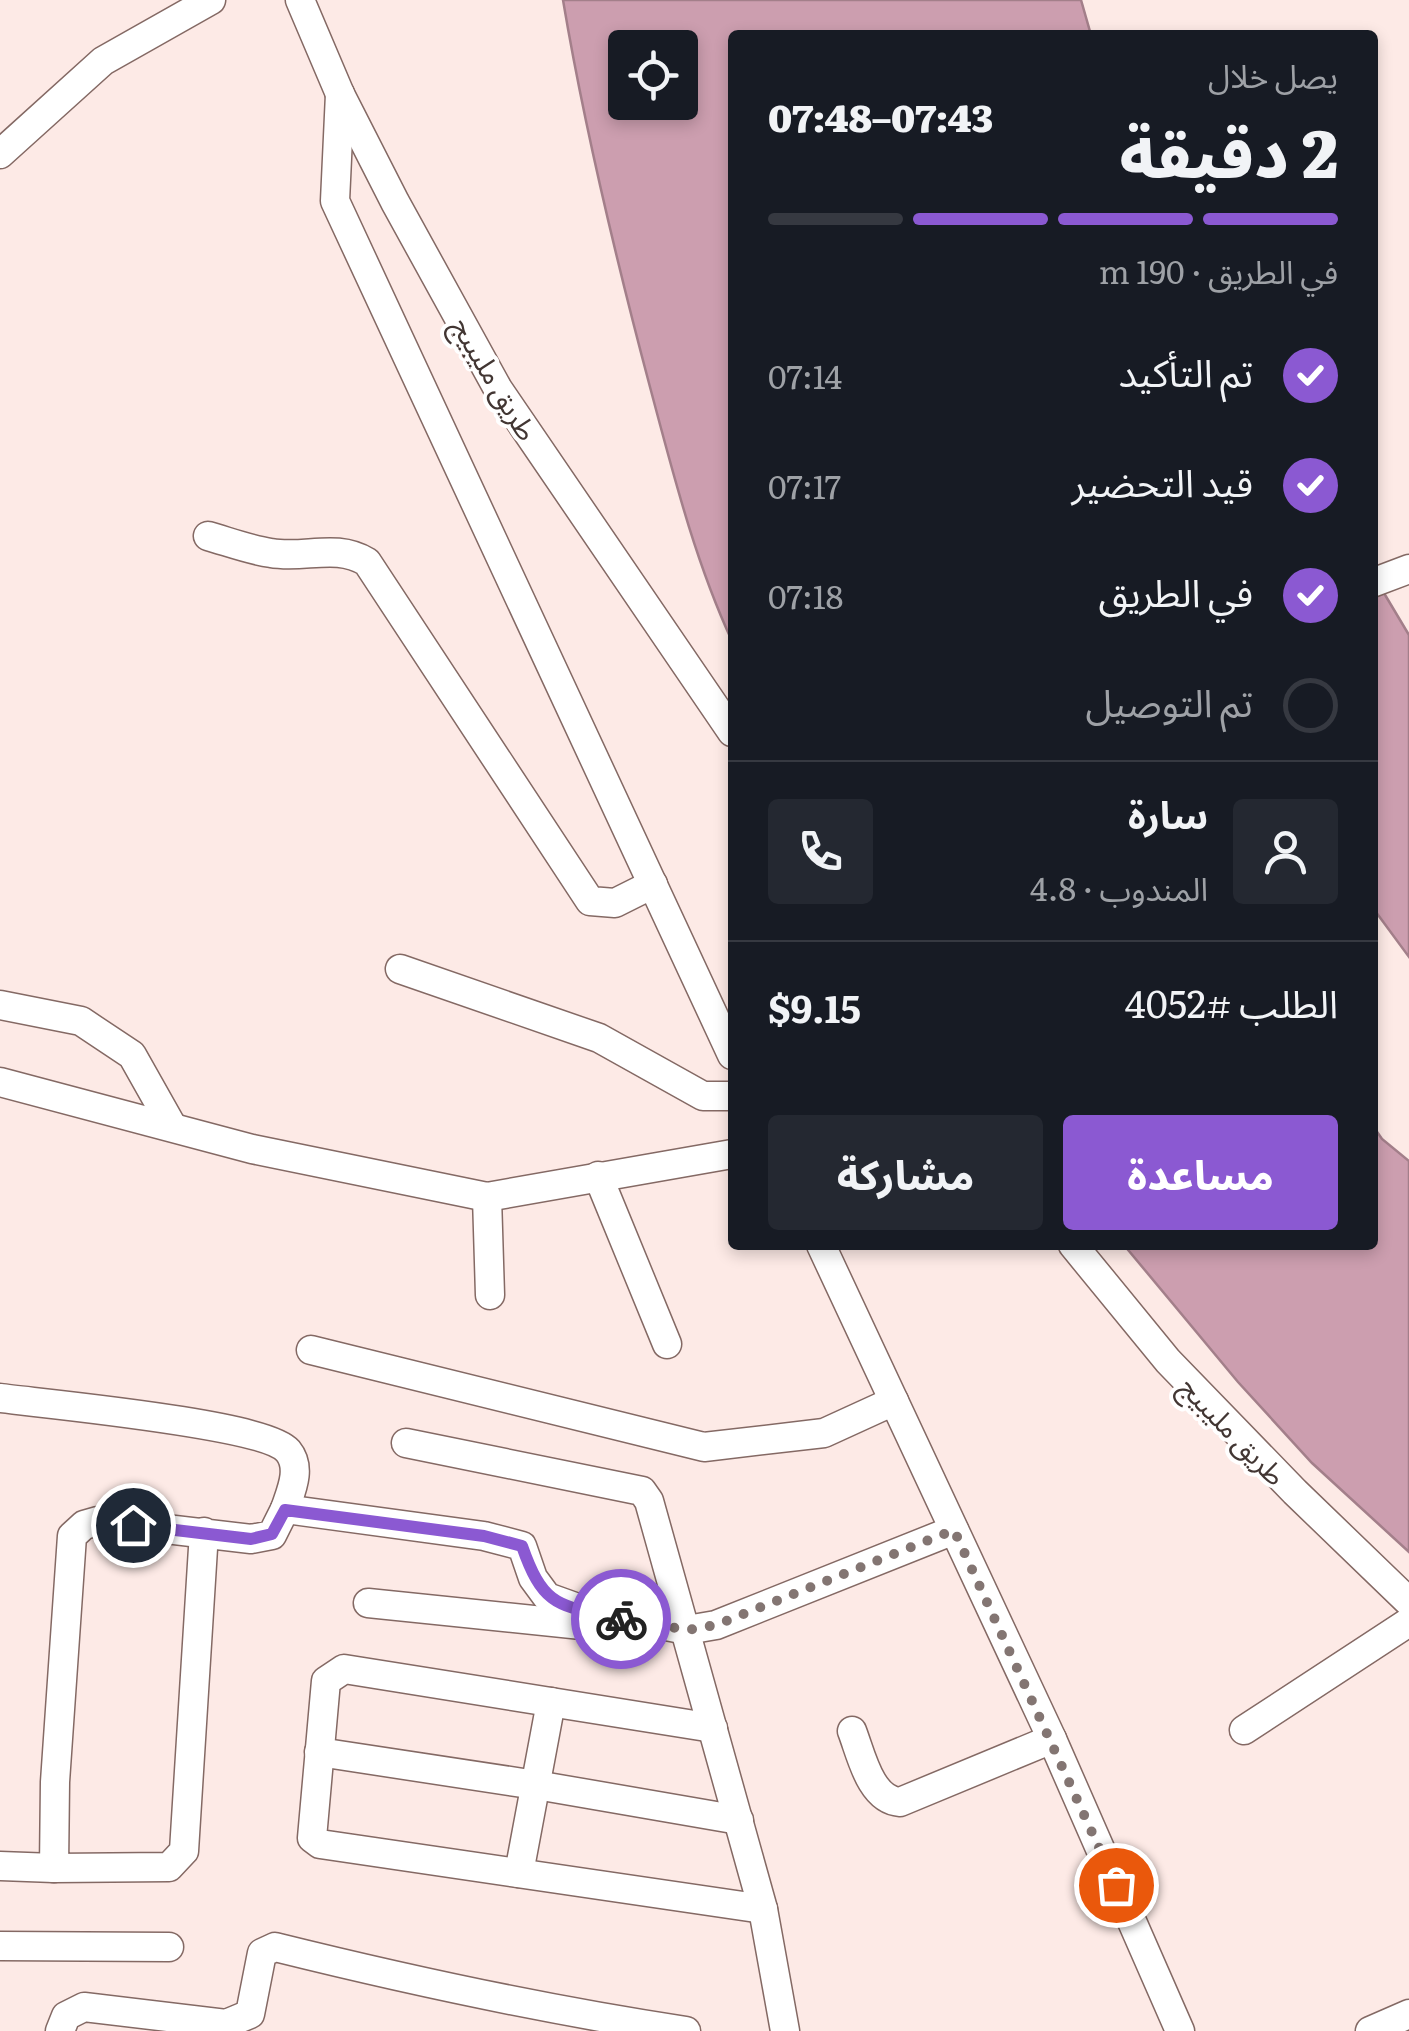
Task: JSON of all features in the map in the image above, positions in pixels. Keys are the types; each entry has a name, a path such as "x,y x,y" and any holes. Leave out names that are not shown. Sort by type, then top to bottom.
{"street":[{"path":"0,154 102,61 211,0"},
{"name":"طريق مليبيج","path":"300,0 340,94 395,202 498,388 728,726"},
{"path":"340,94 335,201 728,1047"},
{"path":"208,536 274,554 338,551 368,562 590,900 615,902 652,884"},
{"path":"1378,581 1409,570"},
{"path":"400,970 599,1038 702,1096 728,1096"},
{"path":"0,1005 81,1021 132,1055 172,1126"},
{"path":"0,1082 252,1149 487,1197 728,1155"},
{"path":"598,1176 667,1344"},
{"path":"487,1197 490,1295"},
{"path":"823,1250 1052,1739 1180,2031"},
{"name":"طريق مليبيج","path":"1078,1250 1168,1360 1295,1492 1409,1602"},
{"path":"311,1350 704,1447 824,1433 894,1401"},
{"path":"0,1398 206,1425 280,1442 291,1454 296,1474 285,1510 272,1534 251,1539 98,1521 84,1525 72,1536 55,1782 54,1868"},
{"path":"406,1443 642,1491 652,1508 688,1630 763,1909 785,2031"},
{"path":"285,1510 484,1536 522,1546 533,1578 547,1597 586,1611 688,1630 716,1625 954,1530"},
{"path":"0,1866 169,1868 184,1850 204,1532"},
{"path":"368,1603 596,1628 627,1620"},
{"path":"1244,1730 1409,1622"},
{"path":"713,1728 344,1669 326,1682 312,1838 320,1844 763,1909"},
{"path":"520,1873 551,1702"},
{"path":"852,1731 877,1790 890,1802 900,1802 1052,1739"},
{"path":"319,1752 738,1820"},
{"path":"0,1946 170,1946"},
{"path":"60,2031 66,2016 84,2006 226,2024 238,2022 250,2014 262,1954 275,1947 558,2012 686,2031"},
{"path":"1370,2031 1409,2014"}],"shaded area":[{"path":"563,0 1081,0 1090,30 728,30 728,632 696,548 667,452 613,243"},
{"path":"1378,583 1409,635 1409,957 1378,915"},
{"path":"1378,1133 1409,1161 1409,1552 1312,1463 1238,1382 1128,1250 1378,1250"}],"way so far":[{"path":"621,1619 688,1630 716,1625 954,1530 1116,1885"}],"route":[{"path":"133,1525 251,1539 272,1534 285,1510 484,1536 522,1546 533,1578 547,1597 621,1619"}]}
